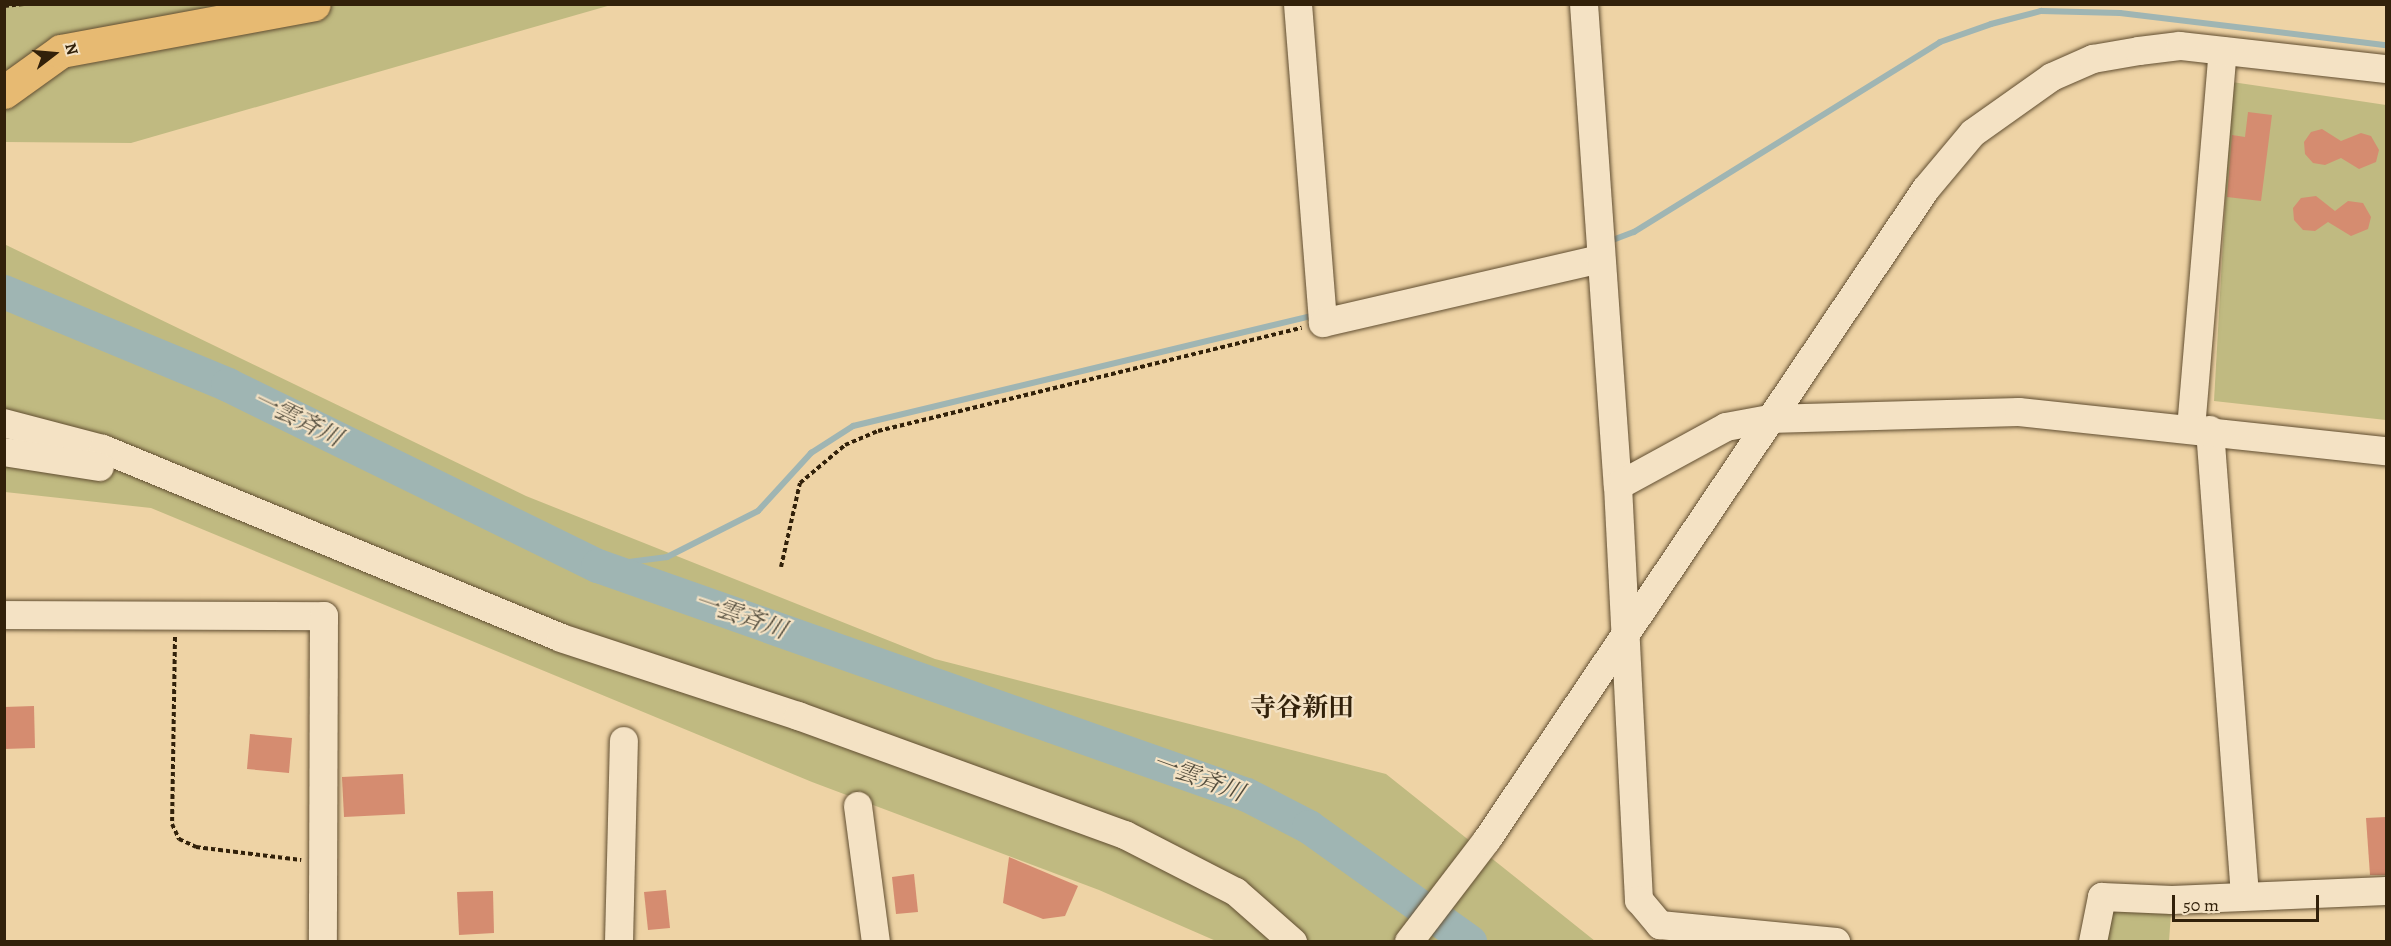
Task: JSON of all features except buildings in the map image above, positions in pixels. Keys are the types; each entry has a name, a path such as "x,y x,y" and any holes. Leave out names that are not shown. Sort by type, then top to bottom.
{"main road":[{"path":"4,92 61,51 314,4"}],"street":[{"path":"1298,4 1323,323 1600,259"},
{"path":"1584,4 1600,259 1618,486 1639,900 1660,925 1836,942"},
{"path":"1410,942 1487,840 1926,189 1973,133 2052,77 2093,60 2180,46 2386,69"},
{"path":"2223,51 2200,430 2245,894"},
{"path":"1618,486 1726,427 1769,419 2019,412 2386,451"},
{"path":"4,423 103,449 561,638 798,716 1125,836 1236,892 1293,942"},
{"path":"4,452 83,462 138,480 168,476"},
{"path":"4,615 324,616 323,942"},
{"path":"619,942 624,741"},
{"path":"858,806 876,942"},
{"path":"2093,942 2103,897 2172,900 2245,894 2386,891"}],"path":[{"path":"4,6 24,4"},
{"path":"782,567 800,483 845,445 878,431 1323,323"},
{"path":"175,616 172,824 179,839 196,847 323,863"}],"shaded area":[{"path":"5,5 611,5 131,143 5,142"},
{"path":"2232,82 2386,105 2386,420 2214,401"},
{"path":"4,244 526,496 935,659 1386,774 1595,941 1216,941 1099,890 812,782 151,508 5,492"},
{"path":"2102,897 2172,900 2169,941 2096,942"}],"waterway":[{"path":"1610,241 1634,232 1940,42 1991,24 2041,11 2120,13 2386,45"},
{"name":"一雲斉川","path":"4,292 228,385 598,566 1247,795 1309,827 1470,942"},
{"path":"598,566 667,557 758,511 811,453 853,426 1315,315"}],"district":[{"name":"寺谷新田","path":"1302,708"}]}
